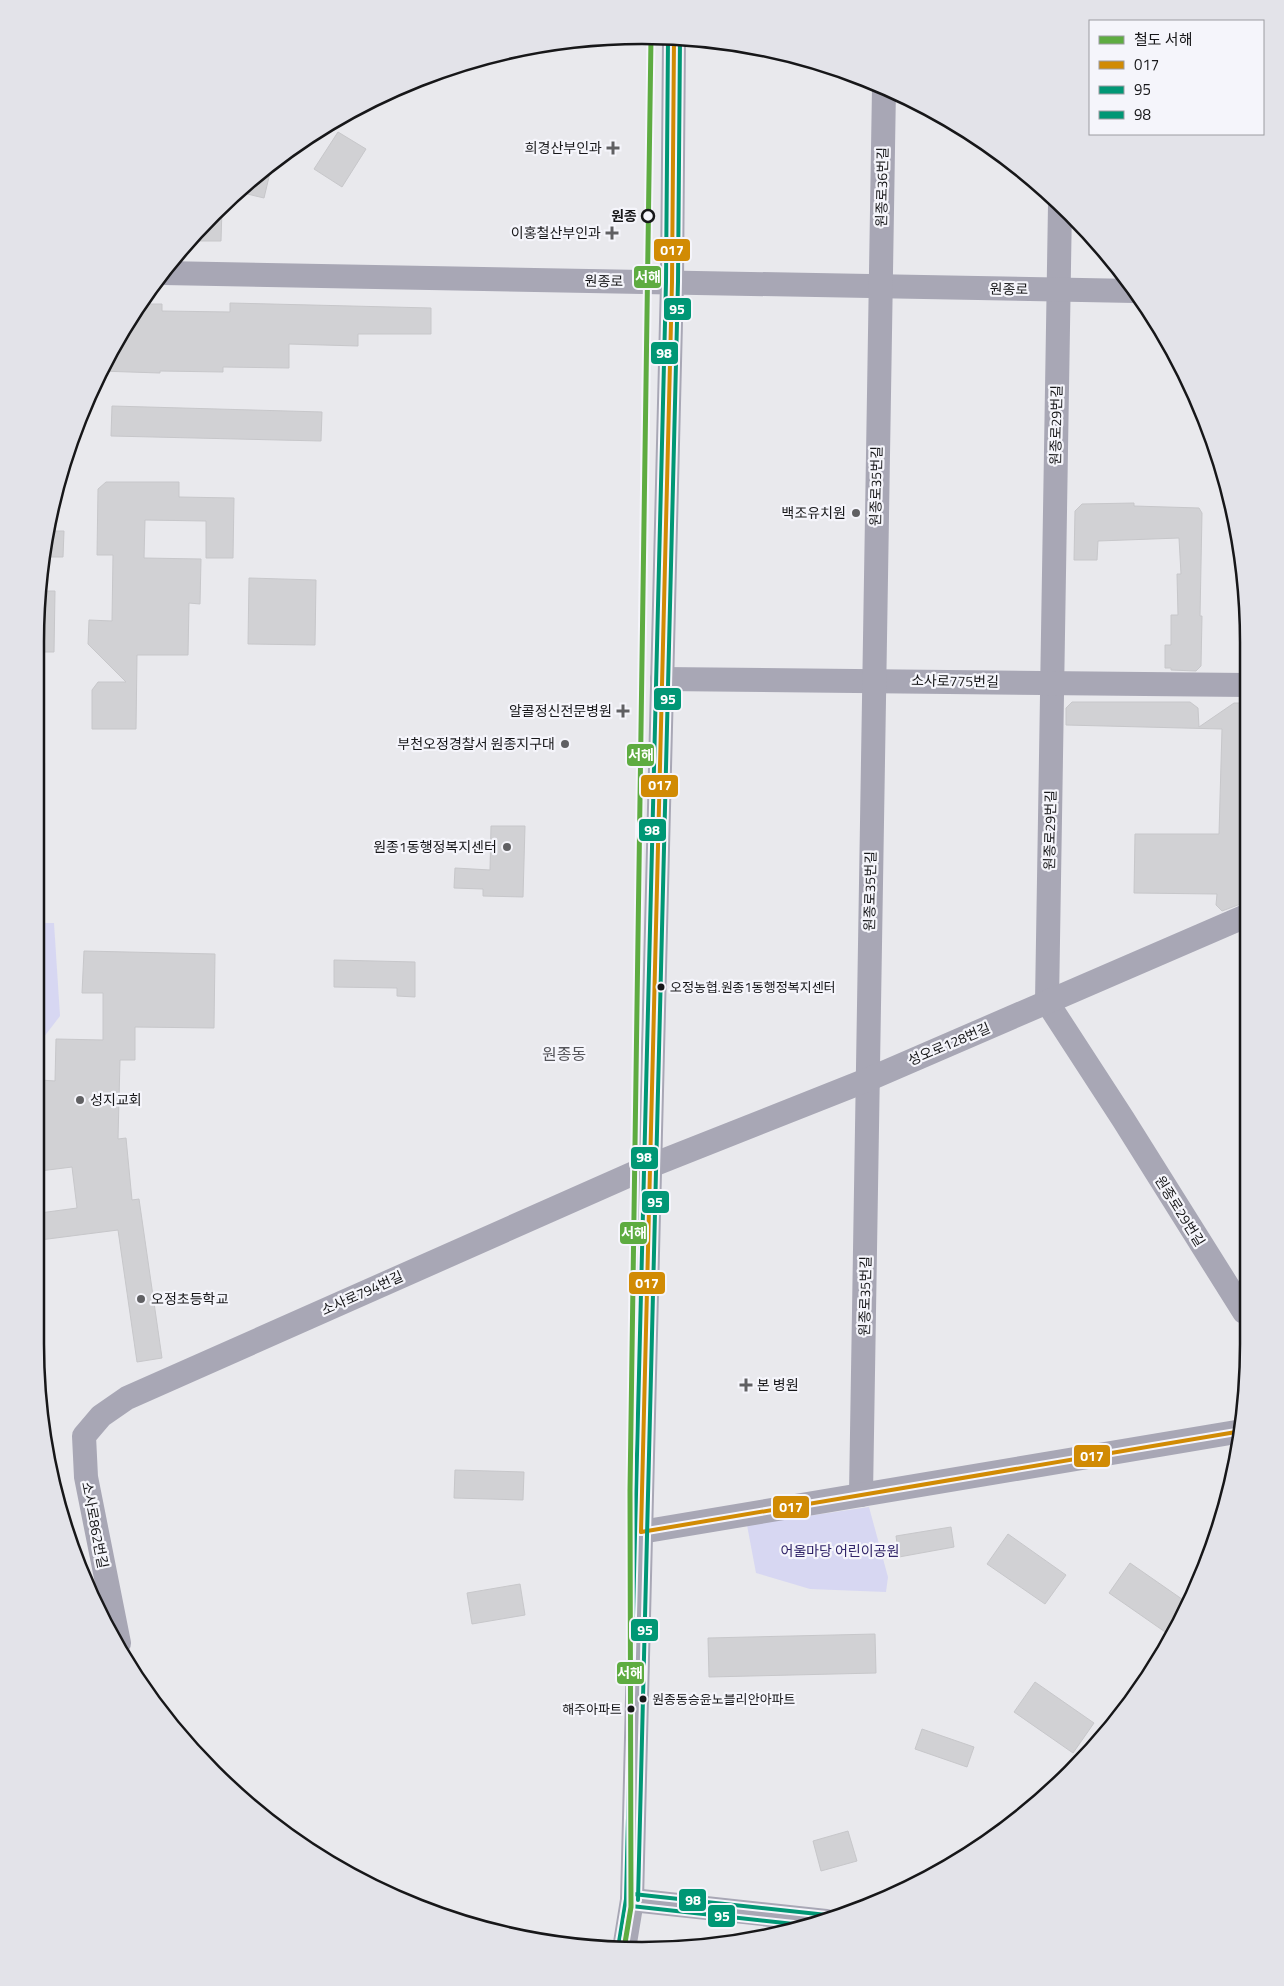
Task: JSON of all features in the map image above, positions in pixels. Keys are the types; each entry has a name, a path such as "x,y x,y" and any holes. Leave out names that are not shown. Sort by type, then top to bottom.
{"street":[{"path":"625,1942 632,1900 672,282 674,45"},
{"name":"원종로36번길","path":"879,286 884,95"},
{"name":"원종로29번길","path":"1060,214 1047,1002 1240,1306"},
{"name":"원종로","path":"171,273 1126,291"},
{"name":"원종로35번길","path":"862,1495 879,286"},
{"name":"소사로775번길","path":"662,679 1240,685"},
{"name":"성오로128번길","path":"650,1166 867,1080 1240,919"},
{"name":"소사로794번길","path":"84,1436 101,1416 127,1398 650,1166"},
{"path":"641,1532 1233,1432"},
{"name":"소사로862번길","path":"84,1436 86,1478 115,1627"},
{"path":"632,1900 807,1919"}],"green space":[{"path":"44,923 54,923 60,1016 44,1037"},
{"name":"어울마당 어린이공원","path":"869,1507 888,1577 886,1592 810,1589 756,1573 747,1525"}],"building":[{"path":"338,132 366,149 342,187 314,169"},
{"path":"270,174 264,198 246,194"},
{"path":"222,216 221,241 199,241"},
{"path":"230,303 431,308 431,334 358,334 358,346 289,344 289,368 223,367 223,372 108,371 149,304 162,304 162,311 230,312"},
{"path":"112,406 322,412 321,441 111,436"},
{"path":"106,482 179,482 179,497 234,498 233,558 206,558 206,521 145,520 144,558 201,559 200,604 189,603 188,655 137,655 136,729 92,729 92,690 98,682 126,682 88,644 89,620 112,621 113,555 97,555 98,489"},
{"path":"1134,503 1134,506 1199,508 1202,513 1201,666 1196,671 1165,668 1165,645 1171,645 1171,615 1178,615 1177,574 1181,574 1179,538 1098,541 1097,560 1074,560 1075,511 1082,504"},
{"path":"54,531 64,531 63,557 50,557"},
{"path":"249,578 316,580 315,645 248,644"},
{"path":"46,591 55,591 54,652 44,652"},
{"path":"1072,702 1190,702 1198,708 1199,727 1234,703 1240,703 1240,904 1222,911 1216,905 1217,894 1134,893 1135,834 1219,834 1222,729 1066,725 1066,708"},
{"name":"원종1동행정복지센터","path":"491,826 525,826 523,897 483,896 483,889 454,888 455,868 490,870"},
{"path":"84,951 215,954 214,1028 135,1027 135,1060 120,1060 118,1139 126,1138 132,1200 139,1199 162,1358 137,1362 118,1230 44,1239 44,1212 77,1208 72,1167 44,1170 44,1080 55,1081 56,1039 103,1040 103,993 82,993"},
{"path":"334,960 415,962 415,997 397,996 397,988 334,987"},
{"path":"455,1470 524,1472 523,1500 454,1498"},
{"path":"951,1527 954,1547 899,1557 896,1536"},
{"path":"1008,1534 1066,1575 1045,1604 987,1564"},
{"path":"1130,1563 1183,1600 1166,1633 1109,1593"},
{"path":"520,1584 525,1615 472,1624 467,1593"},
{"path":"875,1634 876,1673 709,1677 708,1638"},
{"path":"1035,1682 1094,1723 1073,1753 1014,1712"},
{"path":"922,1729 974,1747 967,1767 915,1749"},
{"path":"848,1831 857,1861 821,1871 813,1841"}],"rail line":[{"name":"서해","path":"625,1942 631,1907 630,1491 651,44"}],"transit line":[{"name":"98","path":"619,1941 626,1899 666,282 668,45"},
{"name":"017","path":"641,1532 672,282 674,45"},
{"name":"95","path":"638,1900 678,282 680,45"},
{"name":"017","path":"641,1532 1233,1432"},
{"name":"98","path":"633,1894 822,1914"},
{"name":"95","path":"631,1906 790,1924"}],"place":[{"name":"희경산부인과","path":"613,148"},
{"name":"원종","path":"648,216"},
{"name":"이홍철산부인과","path":"612,233"},
{"name":"백조유치원","path":"856,513"},
{"name":"알콜정신전문병원","path":"623,711"},
{"name":"부천오정경찰서 원종지구대","path":"565,744"},
{"name":"원종1동행정복지센터","path":"507,847"},
{"name":"오정농협.원종1동행정복지센터","path":"661,987"},
{"name":"성지교회","path":"80,1100"},
{"name":"오정초등학교","path":"141,1299"},
{"name":"본 병원","path":"746,1385"},
{"name":"원종동승윤노블리안아파트","path":"643,1699"},
{"name":"해주아파트","path":"631,1709"}],"district":[{"name":"원종동","path":"564,1054"}]}
